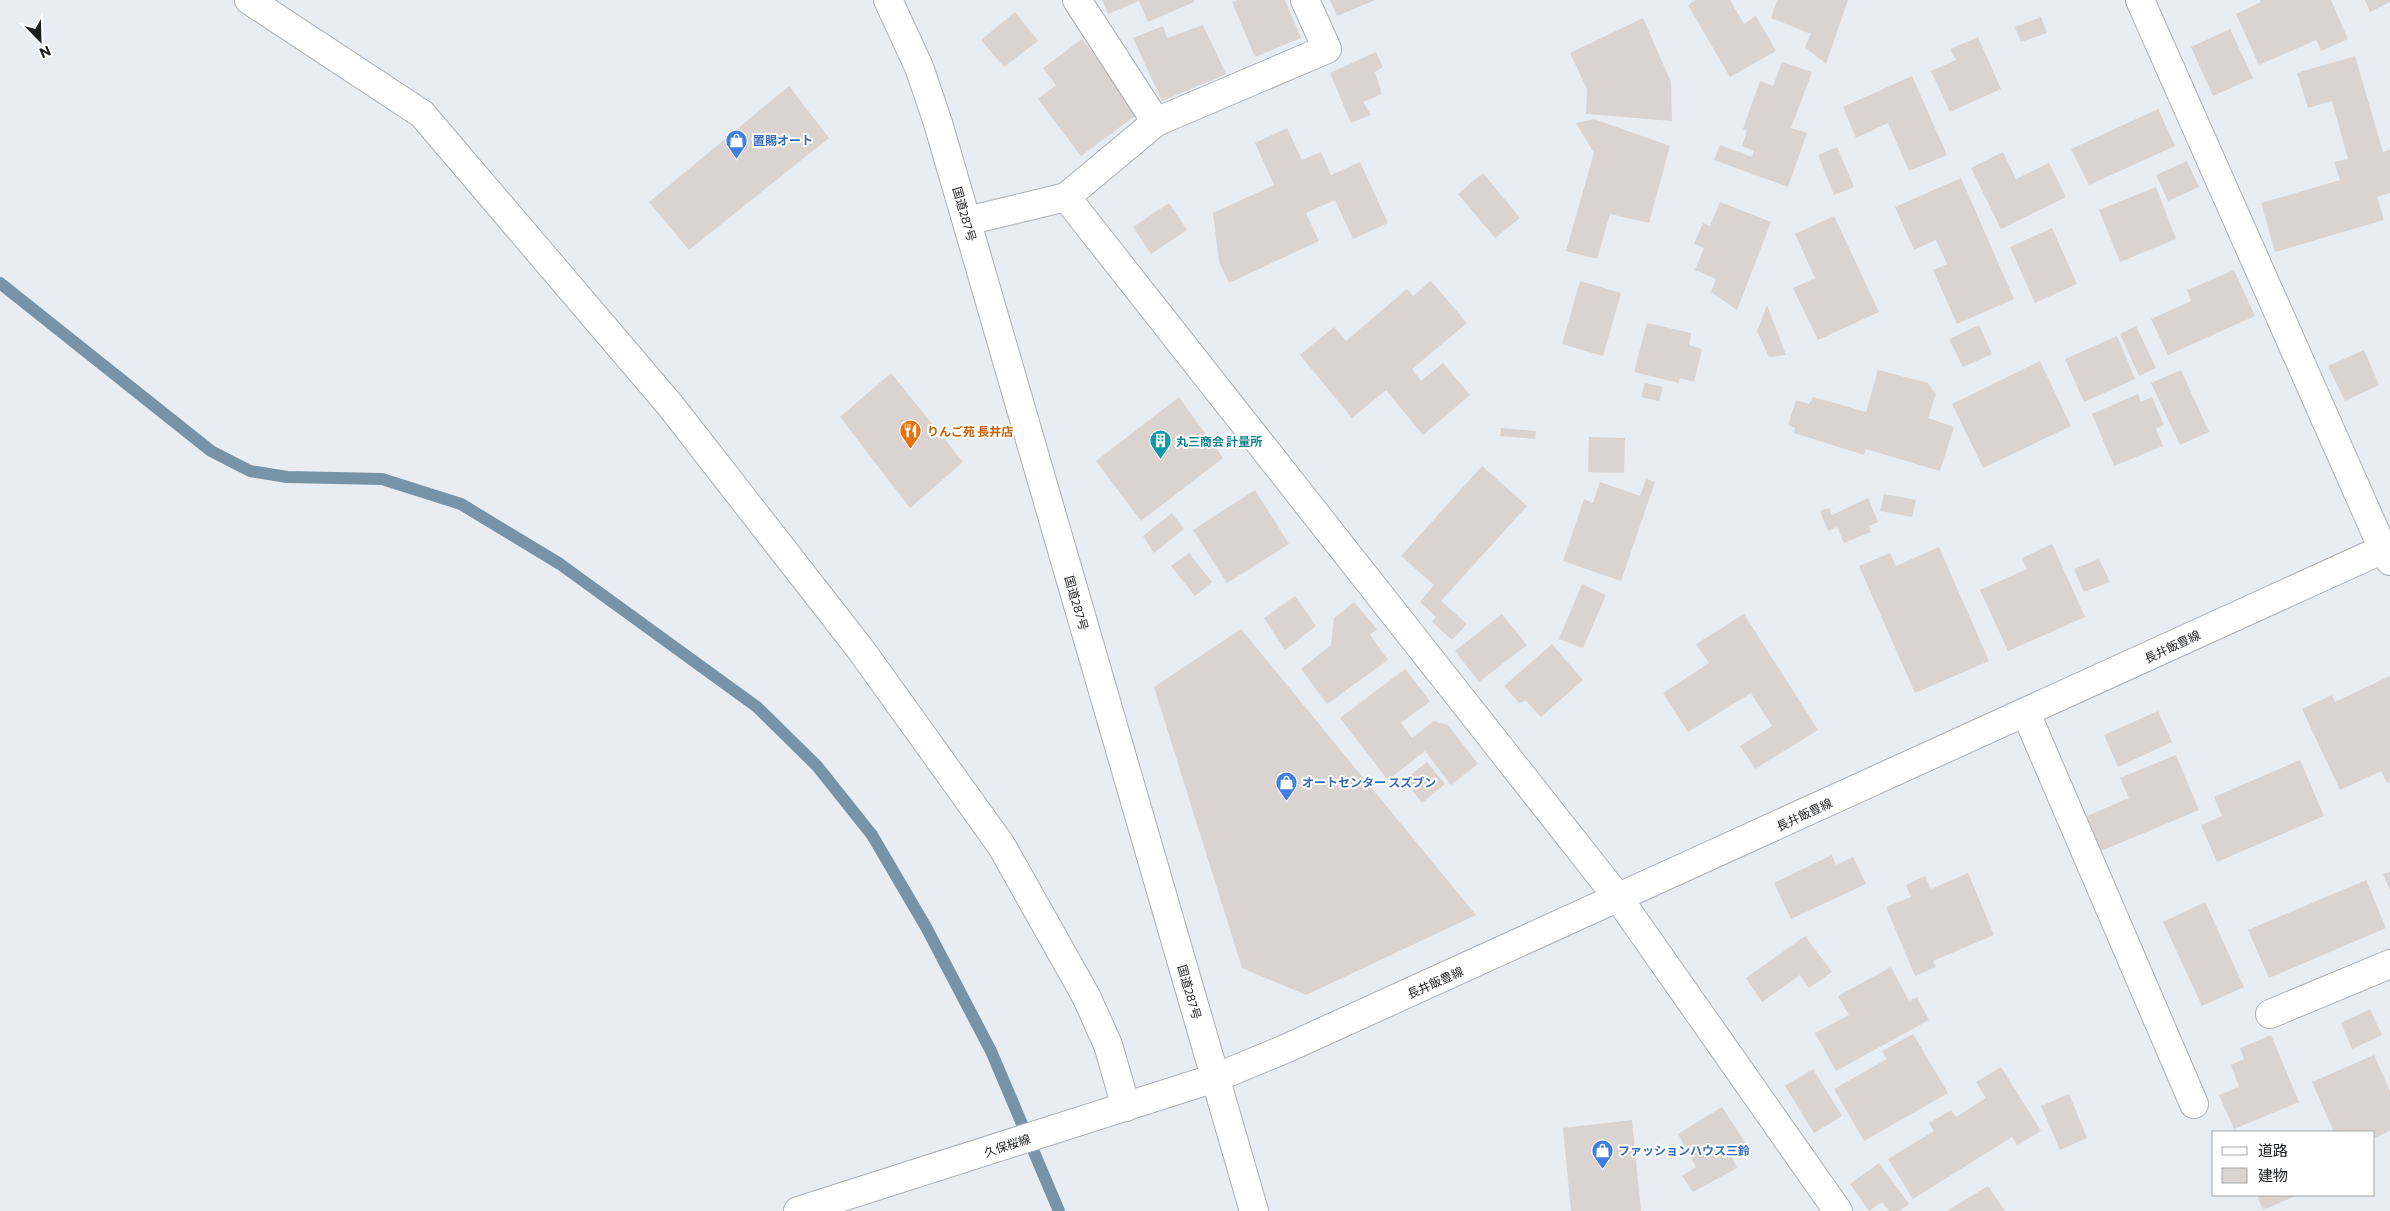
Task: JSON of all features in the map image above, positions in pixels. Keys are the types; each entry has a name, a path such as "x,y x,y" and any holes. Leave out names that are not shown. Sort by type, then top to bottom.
{"main road":[{"path":"249,0 422,114 676,412 860,650 1001,844 1086,996 1108,1045 1126,1107"},
{"name":"国道287号","path":"888,0 919,67 938,123 1254,1211"},
{"path":"1078,0 1156,122"},
{"path":"967,221 1066,197 1156,122 1328,49 1305,0"},
{"path":"2140,0 2388,552"},
{"path":"1066,197 1619,898 1838,1211"},
{"name":"長井飯豊線","path":"1215,1078 1285,1049 2026,713 2388,552"},
{"path":"2026,713 2194,1104"},
{"path":"2270,1014 2390,964"},
{"name":"久保桜線","path":"798,1211 1215,1078"}],"building":[{"path":"1102,0 1194,0 1194,2 1148,22 1139,1 1108,14"},
{"path":"1238,0 1285,0 1301,38 1255,57 1232,2"},
{"path":"1330,0 1375,0 1337,16"},
{"path":"1696,0 1730,0 1744,24 1756,16 1776,51 1730,77 1688,5"},
{"path":"1777,0 1848,0 1826,64 1805,47 1811,34 1771,18"},
{"path":"2260,0 2331,0 2348,39 2321,51 2316,40 2259,65 2236,14 2261,2"},
{"path":"2365,0 2390,0 2390,2 2370,12"},
{"path":"1015,12 1038,41 1004,67 981,40"},
{"path":"2041,17 2047,33 2021,42 2015,27"},
{"path":"1643,18 1671,82 1672,121 1586,114 1587,89 1570,53"},
{"path":"1203,25 1226,74 1162,101 1133,38 1163,26 1167,38"},
{"path":"2230,29 2253,78 2213,96 2191,47"},
{"path":"1978,37 2001,89 1950,112 1931,71 1956,60 1950,49"},
{"path":"1082,39 1139,113 1081,156 1038,99 1056,85 1043,68"},
{"path":"1376,52 1383,67 1375,72 1382,94 1363,102 1371,115 1351,123 1330,73"},
{"path":"2355,56 2383,152 2390,150 2390,193 2377,197 2384,220 2275,252 2261,203 2340,180 2334,162 2348,159 2332,101 2308,108 2297,73"},
{"path":"1782,62 1812,72 1791,128 1807,133 1788,187 1714,160 1720,145 1752,157 1754,151 1742,146 1747,131 1743,129 1760,81 1773,86"},
{"path":"1912,76 1947,155 1909,171 1888,123 1856,138 1843,107"},
{"path":"789,86 829,138 689,250 649,202"},
{"path":"2158,109 2175,146 2089,185 2071,149"},
{"path":"1594,119 1670,146 1649,223 1610,214 1597,259 1566,251 1594,153 1576,123"},
{"path":"1287,128 1302,160 1321,152 1331,175 1360,162 1388,223 1353,239 1335,200 1306,213 1319,241 1229,283 1219,262 1213,213 1274,185 1255,143"},
{"path":"1837,147 1854,187 1834,195 1818,155"},
{"path":"2003,152 2016,179 2049,163 2066,197 2001,229 1971,168"},
{"path":"2187,161 2199,187 2168,201 2156,175"},
{"path":"1483,173 1520,218 1495,238 1458,194"},
{"path":"1961,178 2014,299 1957,324 1933,270 1947,264 1936,240 1914,250 1895,207"},
{"path":"2156,187 2176,239 2120,262 2099,210"},
{"path":"1720,202 1771,222 1737,310 1711,292 1716,279 1695,270 1704,248 1694,244 1703,223 1710,226"},
{"path":"1169,203 1187,230 1151,254 1133,227"},
{"path":"1834,216 1879,312 1818,340 1793,288 1815,278 1795,234"},
{"path":"2052,228 2077,284 2035,303 2010,247"},
{"path":"2234,270 2255,316 2168,355 2151,319 2191,301 2187,290"},
{"path":"1431,281 1467,323 1412,369 1421,381 1443,363 1470,395 1423,435 1386,390 1352,418 1300,355 1334,327 1346,341 1407,289 1413,296"},
{"path":"1580,281 1621,293 1603,356 1562,344"},
{"path":"1767,305 1786,355 1769,357 1757,331"},
{"path":"1647,323 1691,333 1689,345 1702,349 1694,382 1680,378 1679,383 1634,372"},
{"path":"1979,325 1992,354 1963,367 1949,339"},
{"path":"2136,326 2156,368 2139,376 2120,334"},
{"path":"2117,336 2135,379 2084,402 2065,359"},
{"path":"2364,350 2379,385 2345,401 2328,366"},
{"path":"2040,361 2071,426 1983,468 1952,404"},
{"path":"1878,370 1928,383 1936,394 1928,418 1954,427 1940,471 1866,449 1864,455 1794,433 1795,428 1788,425 1796,400 1809,404 1813,397 1866,412"},
{"path":"2181,370 2209,432 2180,445 2151,383"},
{"path":"891,373 963,462 910,508 840,417"},
{"path":"1645,383 1663,387 1659,401 1641,397"},
{"path":"2138,394 2141,402 2152,397 2164,425 2156,429 2163,446 2114,466 2092,414"},
{"name":"丸三商会 計量所","path":"1179,397 1223,458 1141,521 1096,461"},
{"path":"1501,428 1536,431 1535,439 1500,436"},
{"path":"1589,437 1625,438 1624,473 1588,472"},
{"path":"1482,466 1527,506 1441,601 1467,624 1452,640 1432,622 1436,617 1420,602 1434,585 1401,556"},
{"path":"1646,479 1655,482 1621,581 1563,561 1584,499 1593,503 1600,482 1640,496"},
{"path":"1255,490 1289,544 1227,583 1193,530"},
{"path":"1884,494 1916,500 1912,517 1880,511"},
{"path":"1868,498 1878,522 1869,526 1871,532 1844,543 1837,527 1828,531 1820,511 1829,508 1832,515"},
{"path":"1172,513 1184,529 1154,553 1143,536"},
{"path":"2052,544 2085,617 2008,651 1980,590 2027,569 2022,558"},
{"path":"1939,547 1989,661 1915,693 1859,566 1890,553 1896,566"},
{"path":"1189,553 1212,582 1195,596 1171,566"},
{"path":"2099,559 2110,582 2084,592 2074,569"},
{"path":"1582,584 1606,595 1583,648 1559,639"},
{"path":"1295,596 1316,626 1285,650 1264,618"},
{"path":"1354,602 1377,629 1370,635 1388,660 1327,704 1301,669 1331,645 1334,618"},
{"path":"1502,614 1527,645 1479,682 1455,651"},
{"path":"1744,614 1818,730 1755,769 1740,746 1772,726 1751,693 1688,732 1663,693 1709,663 1696,644"},
{"name":"オートセンター スズブン","path":"1241,629 1476,915 1306,995 1242,968 1154,687"},
{"path":"1552,644 1583,680 1541,717 1526,701 1519,703 1504,686"},
{"path":"1405,669 1430,701 1401,723 1412,738 1434,721 1448,725 1478,764 1451,785 1425,751 1388,780 1340,718"},
{"path":"2390,676 2390,782 2387,783 2381,771 2340,790 2302,709 2332,695 2335,702"},
{"path":"2158,711 2172,742 2118,767 2104,735"},
{"path":"2176,755 2199,810 2101,851 2087,816 2129,798 2120,778"},
{"path":"2300,760 2324,816 2217,862 2201,825 2222,816 2214,797"},
{"path":"1427,762 1445,784 1422,803 1404,780"},
{"path":"1832,855 1836,865 1853,857 1866,884 1791,919 1774,883"},
{"path":"2390,872 2390,890 2383,874"},
{"path":"1968,873 1994,935 1933,961 1936,967 1915,976 1886,907 1911,897 1906,885 1925,876 1931,889"},
{"path":"2366,880 2386,928 2269,978 2248,930"},
{"path":"2205,902 2244,987 2202,1006 2163,922"},
{"path":"1805,936 1832,972 1809,988 1800,975 1762,1002 1746,978"},
{"path":"1891,967 1909,1001 1917,997 1929,1020 1836,1071 1815,1033 1849,1015 1838,996"},
{"path":"2370,1009 2382,1035 2352,1049 2341,1023"},
{"path":"1913,1034 1948,1093 1864,1141 1834,1089 1887,1059 1882,1051"},
{"path":"2271,1035 2299,1102 2234,1129 2219,1095 2239,1087 2231,1065 2244,1059 2240,1048"},
{"path":"2374,1055 2390,1091 2390,1131 2375,1138 2375,1131 2334,1131 2312,1082"},
{"path":"2001,1067 2041,1131 2017,1145 2012,1137 1913,1199 1888,1159 1934,1131 1929,1123 1951,1110 1956,1117 1986,1098 1976,1082"},
{"path":"1813,1069 1842,1116 1814,1133 1785,1086"},
{"path":"2069,1094 2087,1138 2060,1150 2041,1106"},
{"path":"1722,1107 1746,1144 1731,1155 1737,1168 1693,1192 1682,1176 1696,1167 1678,1134"},
{"name":"ファッションハウス三鈴","path":"1632,1120 1641,1211 1571,1211 1563,1128"},
{"path":"1879,1163 1909,1204 1900,1211 1889,1211 1882,1202 1869,1211 1850,1184"},
{"path":"1988,1186 2005,1211 1947,1211"},
{"path":"2257,1196 2296,1196 2263,1210"}],"waterway":[{"path":"0,283 211,451 250,471 287,477 382,479 461,504 560,564 757,707 817,766 872,835 926,927 991,1051 1059,1211"}],"place":[{"name":"置賜オート","path":"737,159"},
{"name":"りんご苑 長井店","path":"911,450"},
{"name":"丸三商会 計量所","path":"1160,460"},
{"name":"オートセンター スズブン","path":"1286,801"},
{"name":"ファッションハウス三鈴","path":"1602,1169"}]}
